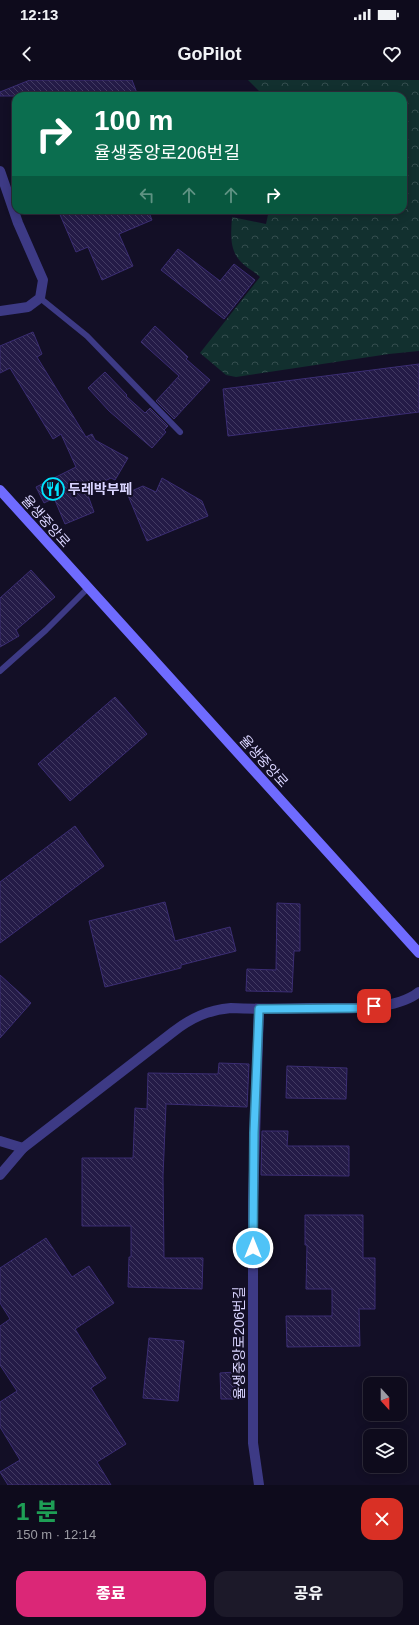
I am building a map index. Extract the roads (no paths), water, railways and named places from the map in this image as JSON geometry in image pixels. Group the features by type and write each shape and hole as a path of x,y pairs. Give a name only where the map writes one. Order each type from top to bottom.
{"street":[{"path":"0,171 12,206"},
{"path":"0,311 28,307 40,298 43,280 15,214"},
{"name":"율생중앙로","path":"0,490 419,953"},
{"path":"0,1175 23,1148 188,1021 202,1013 216,1009 359,1008 390,1004 414,996 419,992"},
{"name":"율생중앙로206번길","path":"259,1009 253,1194 253,1443 260,1485"},
{"path":"0,1141 23,1148"}],"lane":[{"path":"40,298 87,336 180,432"},
{"path":"0,671 46,630 88,588"}],"place":[{"name":"두레박부페","path":"53,489"}]}
